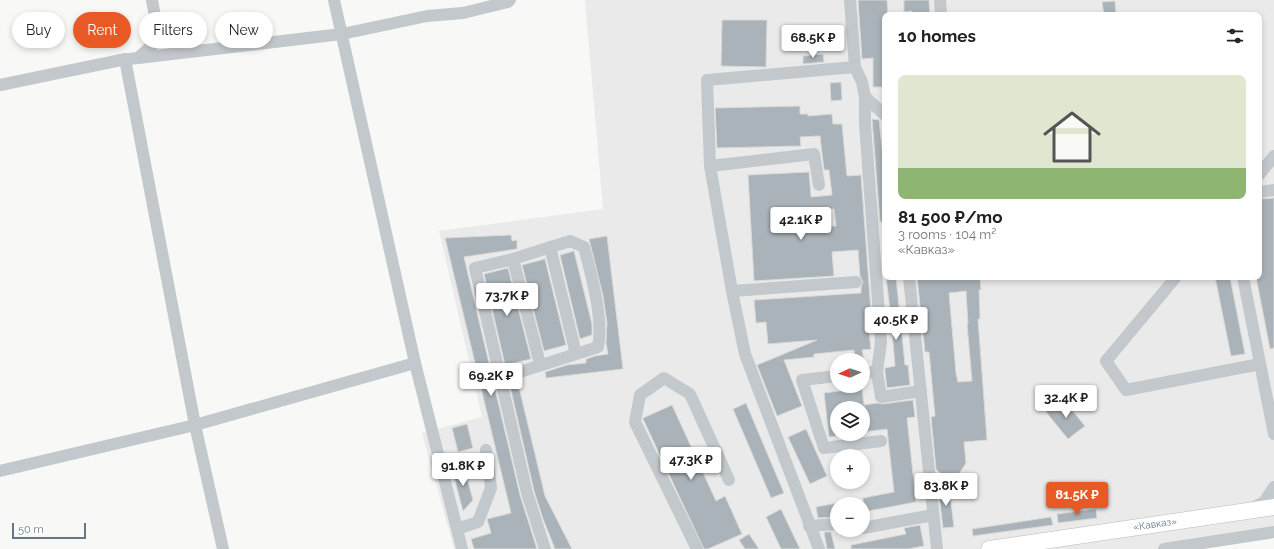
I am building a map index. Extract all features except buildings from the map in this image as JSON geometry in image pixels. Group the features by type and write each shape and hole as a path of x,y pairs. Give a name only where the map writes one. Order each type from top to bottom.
{"main road":[{"name":"«Кавказ»","path":"988,549 1274,507"},
{"name":"«Кавказ»","path":"1048,549 1274,516"}],"street":[{"path":"138,58 159,39 152,0"},
{"path":"334,0 415,363 462,549"},
{"path":"0,85 125,59 342,34 427,16 463,13 508,2 510,0"},
{"path":"850,0 855,67 862,82 865,97 866,132 881,342 877,372 881,397 921,391"},
{"path":"940,0 941,12"},
{"path":"125,59 195,425 223,549"},
{"path":"819,549 745,354 732,291 710,166 707,80 855,67"},
{"path":"865,97 882,112"},
{"path":"710,166 814,154 819,185"},
{"path":"1262,171 1274,156"},
{"path":"1262,192 1274,190"},
{"path":"500,378 540,364 598,347 600,337 592,278 584,247 570,241 513,259 475,268 500,378 527,493 545,549"},
{"path":"550,247 576,354"},
{"path":"513,259 540,364"},
{"path":"909,280 937,549"},
{"path":"1174,280 1106,361 1126,390 1260,364"},
{"path":"1244,280 1260,364 1269,383 1274,434"},
{"path":"732,291 856,282"},
{"path":"0,471 195,425 415,363"},
{"path":"870,373 877,372"},
{"path":"830,377 802,380 824,448 881,441"},
{"path":"697,549 635,422 640,394 664,378 690,394 728,480"},
{"path":"457,529 478,522 491,488 486,450"},
{"path":"1247,511 1264,502 1274,487"},
{"path":"870,527 934,515"},
{"path":"809,526 830,524"},
{"path":"1164,549 1274,532"}],"shaded area":[{"path":"585,0 1274,0 1274,538 1197,549 454,549 422,433 482,417 439,231 603,209"}]}
